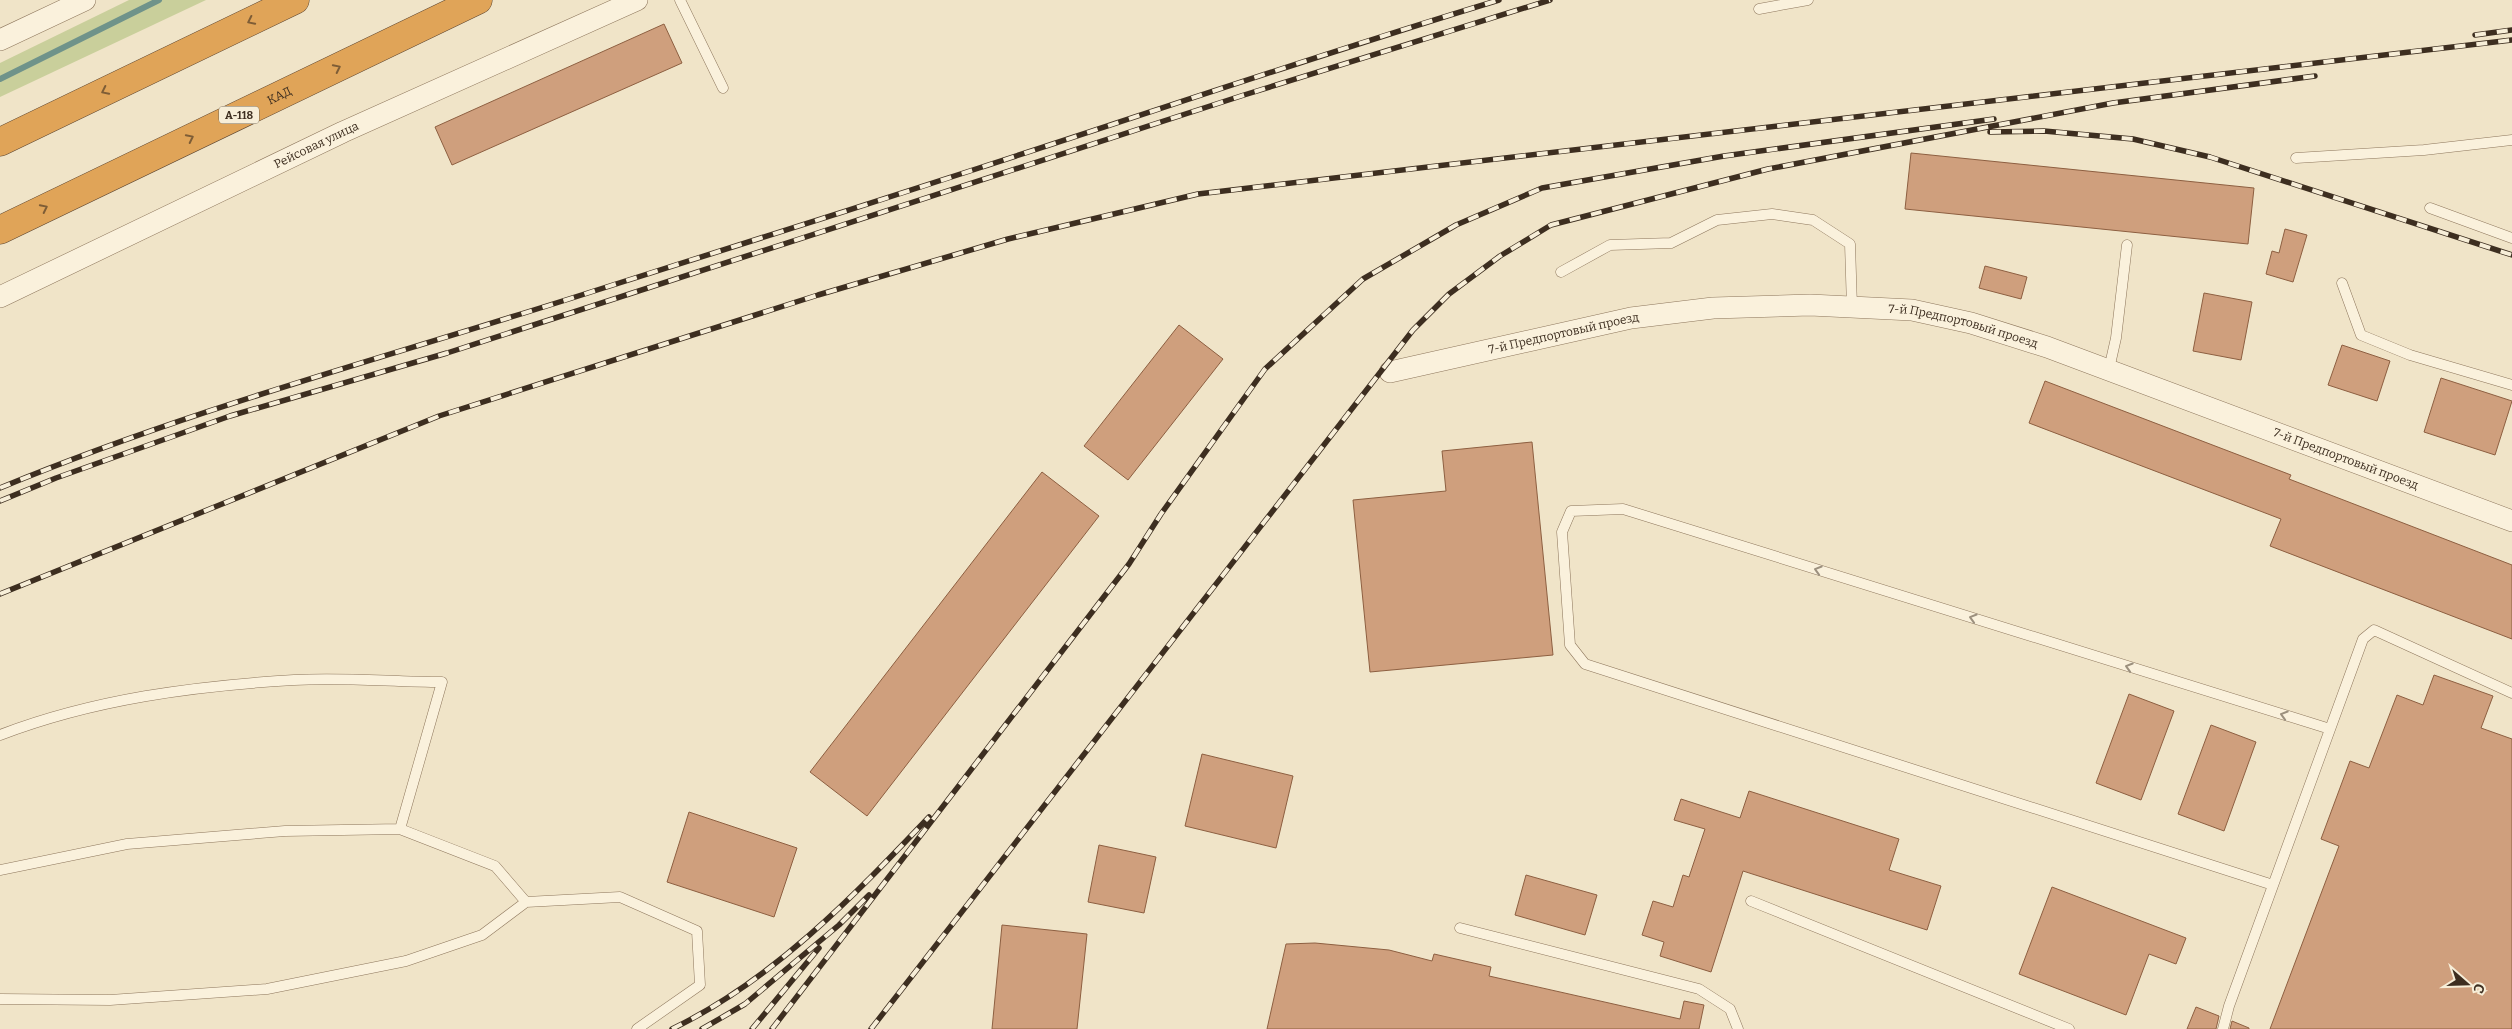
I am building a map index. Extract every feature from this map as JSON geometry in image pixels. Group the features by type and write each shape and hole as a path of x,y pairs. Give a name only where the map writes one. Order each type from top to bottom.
{"highway":[{"path":"0,142 296,0"},
{"name":"КАД","path":"0,230 478,0"}],"street":[{"path":"0,40 85,0"},
{"name":"Рейсовая улица","path":"0,297 344,132 636,0"},
{"name":"7-й Предпортовый проезд","path":"1390,372 1631,318 1713,308 1810,305 1912,310 1971,323 2109,369 2512,521"}],"lane":[{"path":"680,0 723,88"},
{"path":"1759,9 1808,0"},
{"path":"2296,158 2424,150 2512,140"},
{"path":"2430,208 2512,238"},
{"path":"1562,272 1610,245 1671,243 1717,220 1772,214 1813,220 1850,244 1852,307"},
{"path":"2109,369 2116,338 2127,245"},
{"path":"2342,284 2361,335 2410,355 2512,385"},
{"path":"2273,885 1585,664 1570,645 1562,532 1571,511 1623,509 2330,730"},
{"path":"2223,1029 2273,885 2363,639 2374,630 2512,693"},
{"path":"0,735 32,722 116,700 181,690 296,680 442,682 400,829"},
{"path":"0,870 127,844 285,831 400,829 495,866 526,902"},
{"path":"0,999 110,1000 267,989 406,961 482,935 526,902 620,897 697,931 700,985 637,1029"},
{"path":"1751,901 2069,1029"},
{"path":"1460,928 1699,989 1730,1009 1738,1029"}],"green space":[{"path":"129,0 206,0 0,97 0,63"}],"building":[{"path":"664,24 682,63 452,165 435,127"},
{"path":"1911,153 2254,188 2248,244 1905,209"},
{"path":"2285,229 2307,235 2293,282 2266,274 2272,251 2279,253"},
{"path":"1985,266 2027,277 2021,299 1979,288"},
{"path":"2204,293 2252,302 2241,360 2193,351"},
{"path":"1179,325 1223,359 1128,480 1084,446"},
{"path":"2342,345 2390,361 2377,401 2328,385"},
{"path":"2441,378 2512,401 2495,455 2424,432"},
{"path":"2045,381 2291,475 2289,479 2512,565 2512,639 2270,546 2281,519 2029,423"},
{"path":"1532,442 1553,655 1370,672 1353,500 1446,491 1442,451"},
{"path":"1042,472 1099,516 867,816 810,772"},
{"path":"2434,675 2493,696 2481,728 2512,739 2512,1029 2270,1029 2339,846 2321,839 2350,761 2369,768 2397,695 2423,705"},
{"path":"2129,694 2174,711 2141,800 2096,783"},
{"path":"2211,725 2256,742 2224,831 2178,814"},
{"path":"1202,754 1293,776 1276,848 1185,826"},
{"path":"1749,791 1899,839 1889,870 1941,886 1927,930 1743,871 1711,972 1660,956 1664,942 1642,935 1653,901 1673,907 1683,875 1689,877 1705,829 1674,820 1681,799 1740,818"},
{"path":"689,812 797,848 774,917 667,882"},
{"path":"1099,845 1156,857 1144,913 1088,902"},
{"path":"1526,875 1597,895 1585,935 1515,915"},
{"path":"2052,887 2186,938 2176,964 2149,954 2126,1015 2019,974"},
{"path":"1002,925 1087,934 1077,1029 992,1029"},
{"path":"1315,943 1389,950 1432,961 1434,954 1491,967 1489,976 1680,1019 1684,1001 1704,1005 1699,1029 1267,1029 1286,944"},
{"path":"2196,1007 2219,1016 2216,1029 2187,1029"},
{"path":"2232,1021 2249,1028 2249,1029 2230,1029"}],"waterway":[{"path":"0,79 159,0"}],"railway":[{"path":"0,488 146,432 220,407 835,215 1499,0"},
{"path":"0,501 56,478 230,416 447,353 1244,95 1550,0"},
{"path":"2475,35 2512,30"},
{"path":"0,594 439,416 818,295 1008,239 1198,194 2512,40"},
{"path":"871,1029 1413,330 1449,294 1500,256 1551,225 1768,169 2113,103 2315,76"},
{"path":"772,1029 1129,564 1161,514 1265,369 1363,279 1456,225 1542,188 1724,156 1994,119"},
{"path":"1990,132 2044,131 2133,139 2210,157 2512,255"},
{"path":"672,1029 709,1009 744,986 810,935 871,877 929,817"},
{"path":"702,1029 745,1004 839,925 869,895"},
{"path":"752,1029 819,948"}]}
